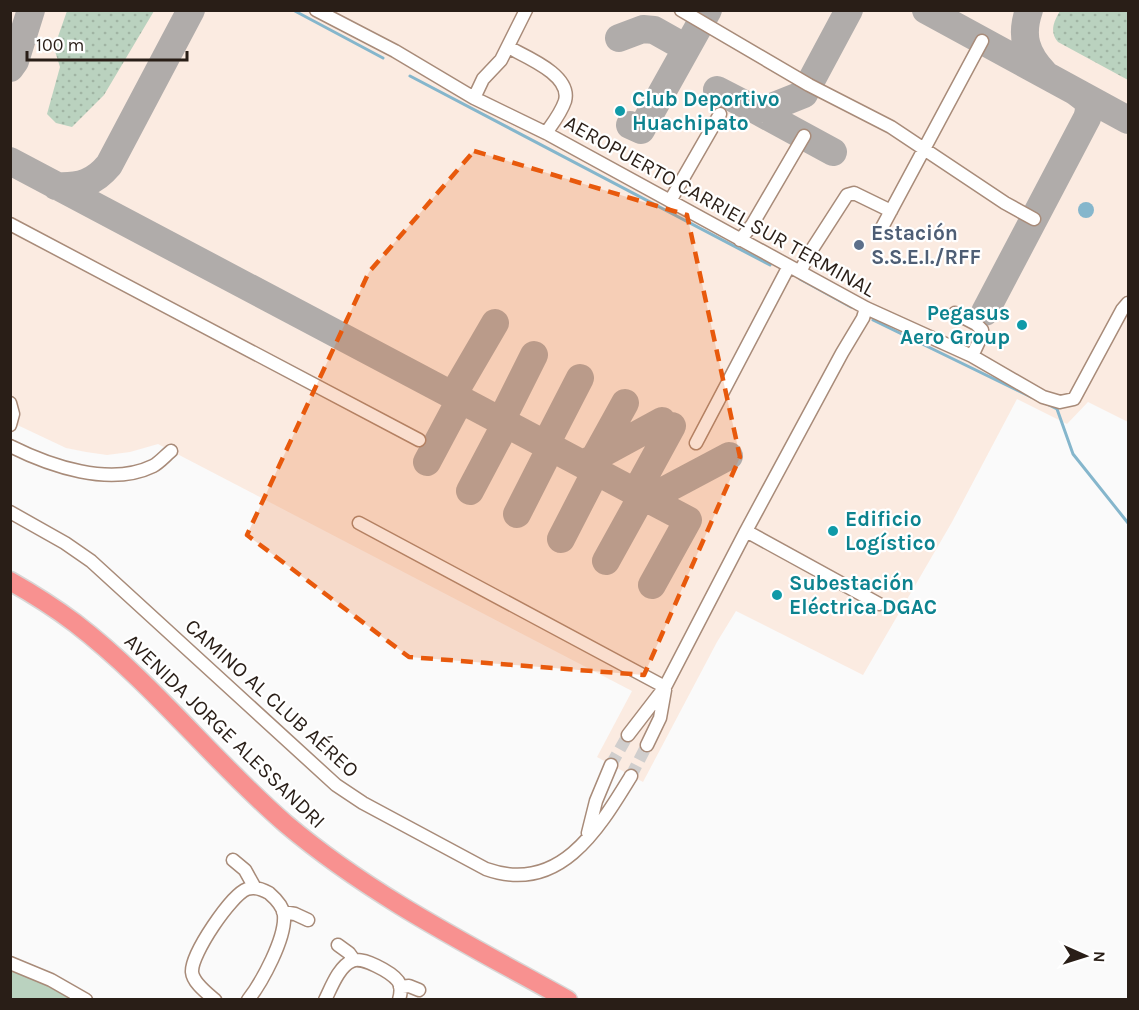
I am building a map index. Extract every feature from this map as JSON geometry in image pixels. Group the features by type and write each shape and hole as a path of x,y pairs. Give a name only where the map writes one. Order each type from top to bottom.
{"highway":[{"name":"AVENIDA JORGE ALESSANDRI","path":"10,581 56,610 100,644 257,798 323,855 371,888 568,999"}],"street":[{"name":"AEROPUERTO CARRIEL SUR TERMINAL","path":"316,10 404,56 474,98 546,133 866,308 972,356 1043,397 1060,402 1074,399 1128,303"},
{"path":"342,24 348,10"},
{"path":"474,98 483,79 501,60 526,10"},
{"path":"681,10 809,85 891,127 1034,219"},
{"path":"879,233 982,41"},
{"path":"508,46 554,74 564,85 565,99 558,116 546,133"},
{"path":"670,201 720,114"},
{"path":"740,240 752,225 804,136"},
{"path":"696,443 795,269 809,254 847,195 854,193 891,211"},
{"path":"10,224 419,440"},
{"path":"628,735 665,687 746,531 863,318 866,308"},
{"path":"955,313 976,324 981,330 981,339 972,356"},
{"path":"10,403 13,414 10,426"},
{"path":"10,446 42,460 74,470 99,474 131,473 154,465 171,451"},
{"name":"CAMINO AL CLUB AÉREO","path":"10,512 65,543 91,561 336,784 363,803 486,869 508,875 528,875 556,866 573,855 613,805 631,776"},
{"path":"359,523 665,687"},
{"path":"746,531 879,604"},
{"path":"647,745 660,718 665,687"},
{"path":"587,838 596,801 611,765"},
{"path":"233,860 245,870 255,888"},
{"path":"211,998 194,977 192,972 194,962 225,910 243,891 255,888 265,890 280,904 283,912 283,928 273,954 248,999"},
{"path":"283,912 295,914 308,921"},
{"path":"338,945 354,960"},
{"path":"325,999 343,968 354,960 367,962 390,975 400,993 409,986 420,990"},
{"path":"12,962 86,999"}],"highlighted area":[{"path":"474,151 687,215 740,457 644,675 409,657 247,535 369,272"}],"shaded area":[{"path":"10,11 1128,11 1128,422 1088,402 1067,424 1017,399 952,522 863,675 736,611 717,642 643,782 597,757 632,691 158,444 130,452 107,455 86,452 66,448 11,422"}],"green space":[{"path":"67,11 154,11 104,95 72,127 56,123 47,114 60,67 54,48"},
{"path":"1060,11 1128,11 1128,80 1058,42 1053,30"},
{"path":"10,969 76,999 11,999"}],"water":[{"path":"1086,202 1094,210 1086,218 1078,210"}],"waterway":[{"path":"293,10 383,58"},
{"path":"410,76 770,265"},
{"path":"800,279 851,307"},
{"path":"873,320 1031,397"},
{"path":"1045,403 1057,409 1073,454 1128,523"}],"taxiway":[{"path":"10,68 15,61 31,10"},
{"path":"56,186 86,183 98,176 109,165 191,10"},
{"path":"630,125 641,130 708,10"},
{"path":"717,90 754,109 769,108 804,94 849,10"},
{"path":"926,10 1128,120"},
{"path":"1029,10 1025,28 1026,44 1033,59 1044,73"},
{"path":"619,38 643,29 654,30 686,48"},
{"path":"985,312 1087,118 1089,109 1087,102 1076,92"},
{"path":"754,109 833,152"},
{"path":"10,161 688,520 652,585"},
{"path":"453,395 495,323"},
{"path":"501,421 534,355"},
{"path":"546,444 580,378"},
{"path":"427,462 460,400"},
{"path":"594,459 625,403"},
{"path":"583,464 662,421"},
{"path":"470,491 506,423"},
{"path":"636,492 672,426"},
{"path":"517,514 551,447"},
{"path":"648,499 729,456"},
{"path":"561,539 596,471"},
{"path":"606,561 642,496"}],"tunnel":[{"path":"611,765 628,735"},
{"path":"631,776 647,745"}],"place":[{"name":"Club Deportivo Huachipato","path":"620,111"},
{"name":"Estación S.S.E.I./RFF","path":"859,245"},
{"name":"Pegasus Aero Group","path":"1022,325"},
{"name":"Edificio Logístico","path":"833,531"},
{"name":"Subestación Eléctrica DGAC","path":"777,595"}]}
